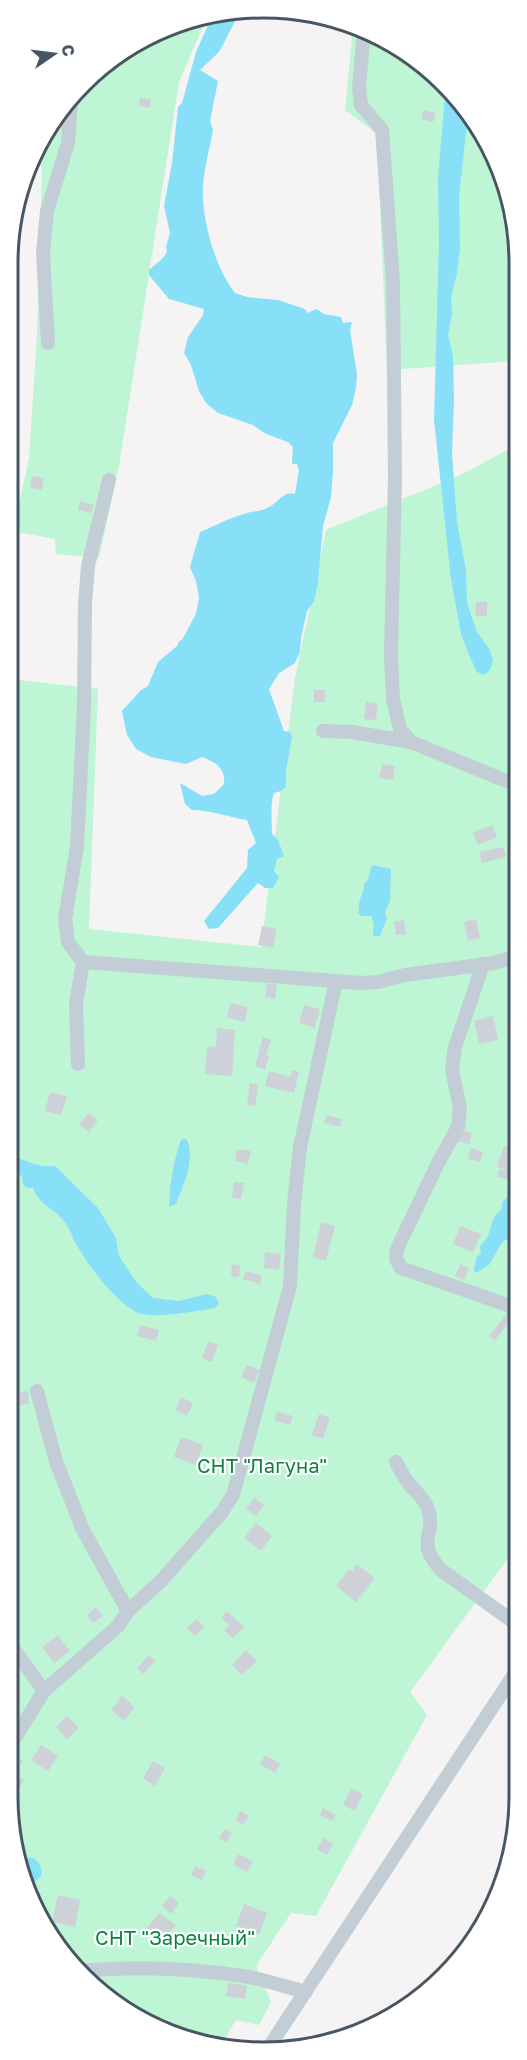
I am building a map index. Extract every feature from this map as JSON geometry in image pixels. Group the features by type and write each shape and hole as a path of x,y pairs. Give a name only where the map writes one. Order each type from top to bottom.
{"street":[{"path":"363,39 359,87 361,105 382,130 393,282 395,477 391,655 393,699 400,729 411,742"},
{"path":"48,343 44,242 47,211 68,143 70,113"},
{"path":"78,1064 76,1004 83,962 68,942 65,919 77,847 88,566 109,480"},
{"path":"323,731 352,732 411,742 509,782"},
{"path":"83,962 360,983 378,982 405,975 483,964 509,958"},
{"path":"483,964 455,1047 452,1070 460,1108 458,1127 397,1249 396,1259 401,1268 509,1306"},
{"path":"18,1733 44,1691 118,1626 128,1611 162,1580 222,1512 233,1495 290,1286 294,1204 300,1147 336,981"},
{"path":"37,1391 56,1461 82,1528 128,1611"},
{"path":"396,1462 428,1508 430,1517 426,1544 431,1560 441,1570 509,1619"},
{"path":"18,1655 44,1691"},
{"path":"273,2041 509,1682"},
{"path":"90,1970 124,1967 176,1968 245,1976 306,1992"}],"green space":[{"path":"204,25 179,82 119,466 99,558 56,554 55,539 18,532 18,508 29,459 37,335 42,167 39,164 43,155 59,127 102,79 127,59 155,43"},
{"name":"СНТ \"Лагуна\"","path":"352,35 372,43 413,69 437,90 468,127 484,155 496,185 507,231 509,361 387,370 377,134 345,110"},
{"name":"СНТ \"Лагуна\"","path":"509,449 509,1557 410,1692 427,1715 316,1916 291,1913 256,1966 271,2002 259,2025 236,2020 225,2039 200,2034 155,2017 127,2001 90,1970 59,1933 43,1905 26,1860 20,1829 18,1796 18,680 98,689 89,929 261,947 295,678 326,530 461,475"}],"water":[{"path":"236,20 219,52 200,70 218,81 210,121 213,130 206,165 203,199 207,227 221,270 235,293 247,297 278,300 302,308 307,313 317,309 324,314 341,317 343,323 352,322 350,330 357,375 352,405 333,443 331,497 323,526 318,583 314,601 307,611 300,652 295,663 279,673 269,689 284,731 290,732 292,737 286,771 286,786 274,793 272,801 272,834 278,840 284,856 277,859 274,871 279,877 273,888 265,888 258,883 218,928 209,929 204,921 247,868 248,850 256,843 247,820 192,810 185,804 180,783 202,796 214,794 224,784 221,770 202,757 186,764 151,757 136,749 127,735 122,711 141,690 148,686 158,662 182,640 196,614 199,598 196,581 190,567 200,532 238,516 271,506 287,494 295,494 299,470 297,464 292,464 293,447 288,442 266,434 253,425 218,413 206,403 184,353 188,337 203,315 204,309 169,299 149,275 149,270 167,252 170,233 164,206 172,163 178,107 182,103 196,52 208,24"},
{"path":"445,98 468,127 459,196 460,248 451,297 452,313 448,335 453,356 452,453 457,522 466,570 467,603 477,632 490,650 493,660 490,670 484,675 477,672 461,634 451,579 434,420 439,243 438,177"},
{"path":"372,865 391,869 390,901 380,936 373,936 374,924 371,916 362,916 358,913 364,884"},
{"path":"185,1139 190,1156 188,1172 176,1204 169,1207 176,1157 181,1140"},
{"path":"18,1158 36,1165 55,1166 98,1208 116,1238 119,1256 137,1283 153,1298 179,1301 207,1294 216,1297 219,1303 215,1308 178,1314 150,1315 133,1310 107,1287 77,1246 64,1221 39,1199 33,1188 27,1188 23,1184 22,1175 18,1176"},
{"path":"509,1196 509,1238 502,1242 489,1265 476,1273 474,1271 476,1258 481,1253 480,1246 502,1209 502,1202"},
{"path":"26,1857 34,1858 41,1867 41,1875 33,1881"}],"building":[{"path":"140,98 151,99 150,108 139,106"},
{"path":"424,110 436,113 433,122 421,119"},
{"path":"32,476 44,478 42,490 30,488"},
{"path":"80,501 94,505 91,513 78,510"},
{"path":"476,602 487,602 487,616 475,616"},
{"path":"314,690 325,690 325,702 314,702"},
{"path":"366,702 378,703 376,720 364,719"},
{"path":"382,764 395,766 393,780 379,778"},
{"path":"492,825 497,837 478,845 473,833"},
{"path":"503,847 506,857 482,863 479,852"},
{"path":"476,919 480,938 468,941 464,922"},
{"path":"404,920 406,934 396,935 394,922"},
{"path":"262,926 277,929 273,948 258,945"},
{"path":"267,983 277,985 275,999 265,997"},
{"path":"230,1003 248,1007 245,1022 227,1018"},
{"path":"304,1005 320,1009 315,1028 299,1023"},
{"path":"493,1016 498,1040 479,1044 474,1021"},
{"path":"217,1028 235,1030 232,1076 205,1074 207,1046 216,1047"},
{"path":"263,1037 271,1040 266,1055 269,1056 265,1070 255,1066"},
{"path":"292,1070 299,1072 294,1093 265,1086 269,1071 291,1077"},
{"path":"250,1083 258,1084 255,1106 247,1105"},
{"path":"50,1092 67,1096 61,1115 45,1111"},
{"path":"89,1113 98,1120 89,1132 79,1124"},
{"path":"326,1115 342,1119 340,1127 324,1123"},
{"path":"461,1129 472,1133 469,1144 457,1141"},
{"path":"504,1146 509,1148 509,1171 497,1167"},
{"path":"471,1148 483,1152 480,1162 468,1159"},
{"path":"237,1149 251,1151 248,1164 235,1161"},
{"path":"499,1169 509,1171 509,1180 497,1177"},
{"path":"234,1182 244,1183 241,1199 232,1198"},
{"path":"321,1222 335,1226 326,1261 313,1257"},
{"path":"460,1226 481,1234 473,1252 453,1244"},
{"path":"265,1252 281,1254 279,1270 264,1268"},
{"path":"232,1264 240,1265 239,1277 231,1276"},
{"path":"460,1264 469,1268 464,1280 455,1276"},
{"path":"246,1271 262,1275 260,1284 243,1279"},
{"path":"509,1313 509,1322 495,1340 489,1336"},
{"path":"140,1325 159,1330 156,1341 137,1336"},
{"path":"208,1341 218,1345 212,1362 202,1358"},
{"path":"247,1365 260,1370 254,1383 241,1377"},
{"path":"28,1391 29,1404 18,1405 18,1393"},
{"path":"181,1397 193,1403 187,1416 175,1410"},
{"path":"277,1412 293,1416 290,1425 274,1421"},
{"path":"319,1414 330,1418 323,1439 312,1435"},
{"path":"181,1437 203,1445 196,1465 174,1457"},
{"path":"254,1498 264,1505 256,1516 246,1509"},
{"path":"256,1523 272,1536 261,1551 244,1538"},
{"path":"357,1564 375,1578 356,1602 336,1586 349,1569 352,1571"},
{"path":"96,1607 103,1616 93,1623 87,1615"},
{"path":"227,1611 244,1627 233,1638 224,1630 229,1625 221,1617"},
{"path":"197,1619 204,1627 195,1636 187,1628"},
{"path":"58,1635 70,1651 54,1663 42,1647"},
{"path":"246,1650 257,1661 242,1675 232,1665"},
{"path":"149,1655 155,1661 143,1674 137,1668"},
{"path":"122,1696 135,1707 124,1721 111,1710"},
{"path":"67,1716 79,1728 67,1739 56,1727"},
{"path":"41,1745 58,1756 48,1771 31,1760"},
{"path":"265,1755 280,1764 275,1773 260,1764"},
{"path":"18,1757 23,1761 18,1768"},
{"path":"153,1761 165,1768 155,1786 143,1778"},
{"path":"18,1776 24,1780 18,1790"},
{"path":"351,1788 363,1794 355,1811 343,1805"},
{"path":"323,1808 336,1815 332,1821 320,1815"},
{"path":"241,1811 249,1816 243,1825 235,1820"},
{"path":"225,1829 232,1833 226,1843 219,1838"},
{"path":"324,1838 333,1844 327,1855 317,1849"},
{"path":"239,1854 253,1862 247,1872 233,1864"},
{"path":"195,1866 206,1871 202,1880 191,1875"},
{"path":"58,1895 80,1900 75,1927 52,1921"},
{"path":"170,1896 179,1903 171,1914 162,1906"},
{"path":"244,1904 267,1913 259,1935 236,1926"},
{"path":"159,1913 176,1925 162,1942 146,1929"},
{"path":"228,1983 247,1986 245,1999 226,1996"}],"park label":[{"name":"СНТ \"Заречный\"","path":"175,1937"}]}
